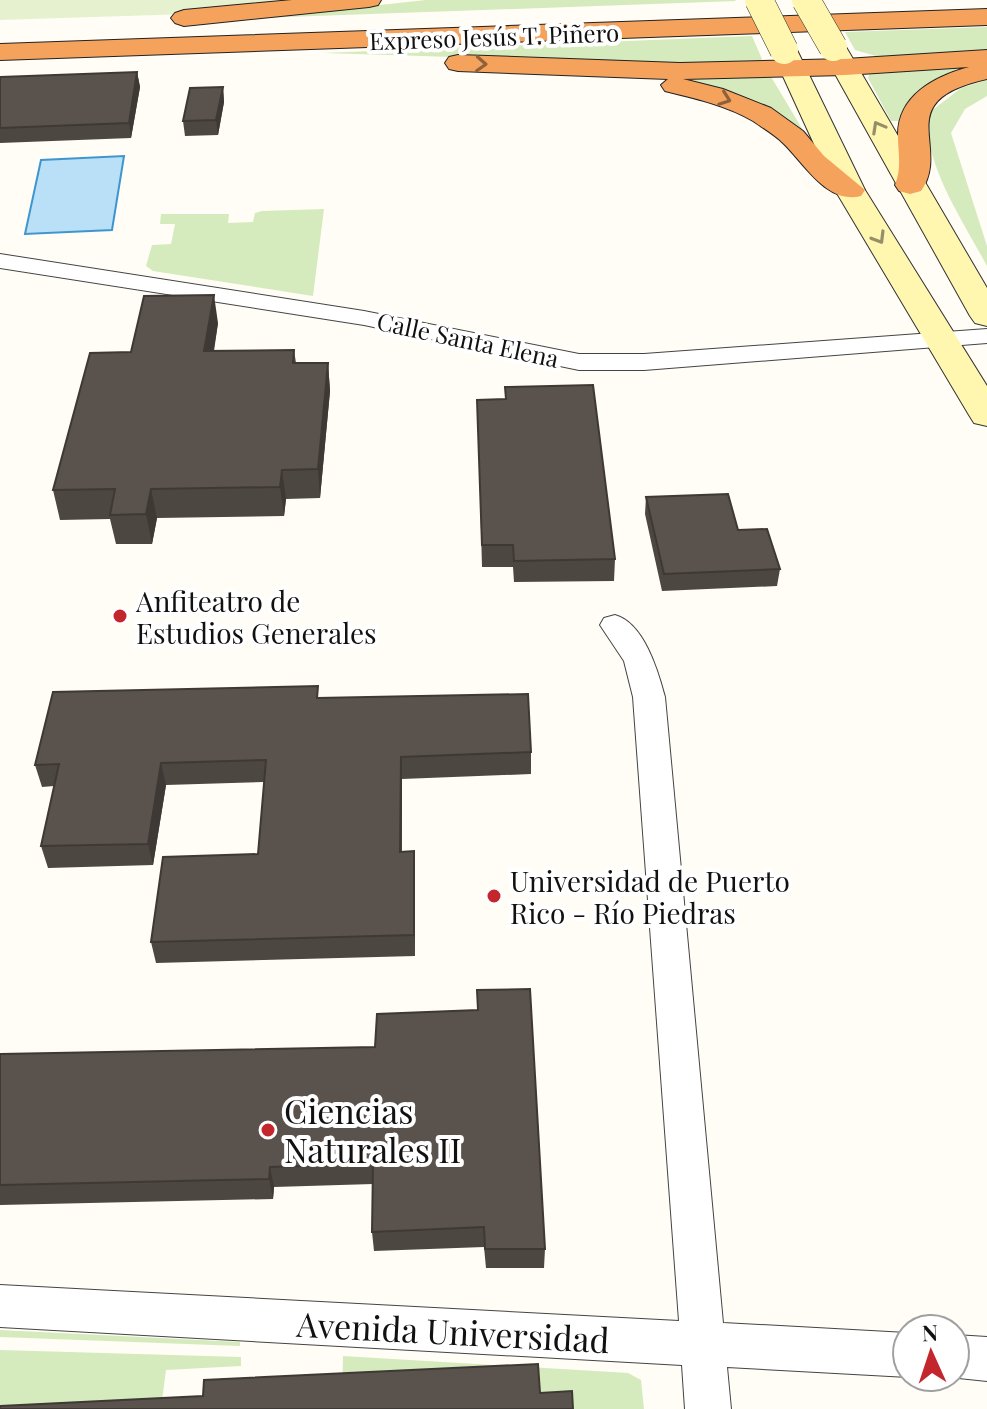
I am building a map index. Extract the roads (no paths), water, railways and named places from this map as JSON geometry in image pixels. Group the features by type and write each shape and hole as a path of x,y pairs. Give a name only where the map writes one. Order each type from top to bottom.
{"highway":[{"path":"159,19 369,0"},
{"name":"Expreso Jesús T. Piñero","path":"3,42 987,1"},
{"name":"Expreso Jesús T. Piñero","path":"3,42 987,17"},
{"path":"3,42 41,26"},
{"path":"3,42 135,56 314,56 680,71 788,59 987,58"},
{"path":"538,67 679,85 740,105 761,114 793,137 814,162 850,190"},
{"path":"910,185 918,166 912,124 920,103 940,88 968,74 987,71"}],"main road":[{"path":"759,0 850,190 987,415"},
{"path":"806,0 987,316"}],"street":[{"name":"Calle Santa Elena","path":"0,261 364,318 579,362 644,362 987,336"},
{"path":"615,625 639,660 649,697 708,1409"},
{"name":"Avenida Universidad","path":"0,1306 891,1354"}],"water":[{"path":"124,156 112,230 25,234 41,160"}],"place":[{"name":"Anfiteatro de Estudios Generales","path":"120,616"},
{"name":"Universidad de Puerto Rico - Río Piedras","path":"494,896"},
{"name":"Ciencias Naturales II","path":"268,1130"}]}
